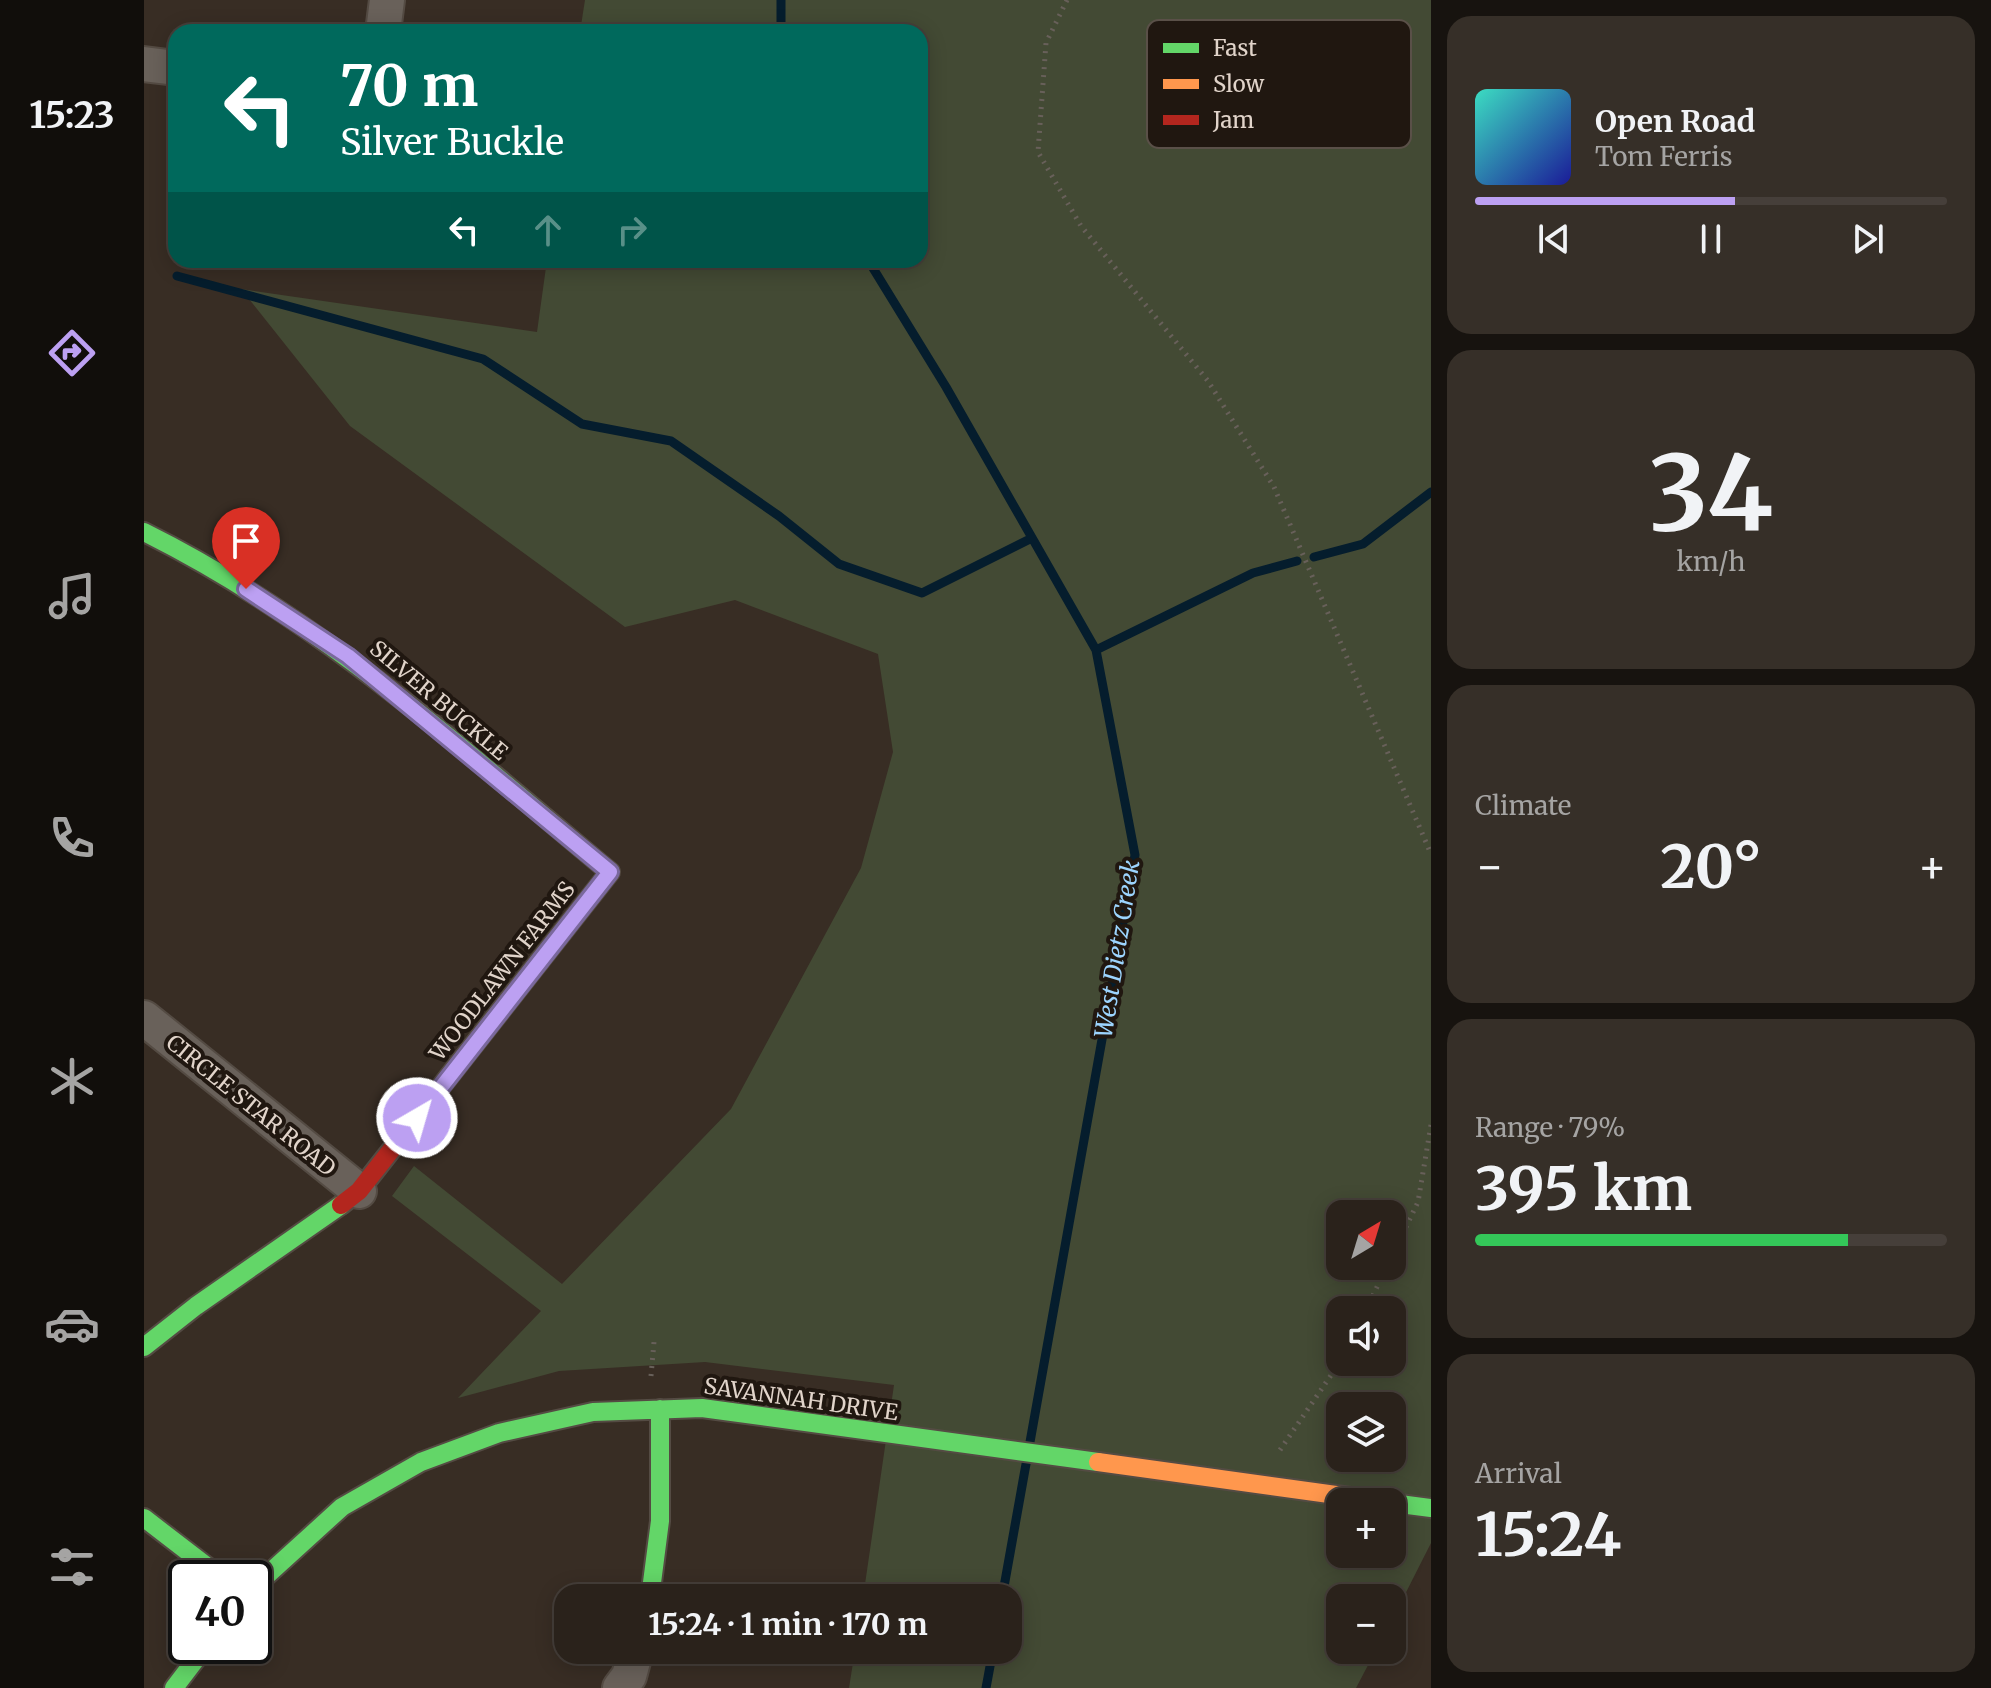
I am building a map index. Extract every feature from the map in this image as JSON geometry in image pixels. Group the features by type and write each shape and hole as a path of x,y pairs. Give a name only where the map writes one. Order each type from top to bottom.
{"street":[{"path":"384,24 387,0"},
{"path":"144,64 168,67"},
{"name":"SILVER BUCKLE","path":"144,532 195,555 348,656 610,872"},
{"name":"WOODLAWN FARMS","path":"144,1347 175,1319 322,1223 359,1191 610,872"},
{"name":"CIRCLE STAR ROAD","path":"144,1018 359,1191"},
{"name":"SAVANNAH DRIVE","path":"272,1571 342,1507 421,1462 499,1433 593,1412 702,1408 1326,1493"},
{"path":"652,1584 660,1521 660,1409"},
{"name":"SAVANNAH DRIVE","path":"1406,1504 1431,1508"},
{"path":"144,1518 199,1560"},
{"path":"174,1688 192,1664"},
{"path":"620,1688 629,1676 632,1664"}],"path":[{"path":"1067,0 1046,43 1038,152 1081,226 1208,381 1274,487 1431,854"},
{"path":"1406,1227 1418,1202 1431,1125"},
{"path":"1268,1485 1278,1454 1331,1376"}],"green space":[{"path":"585,0 1431,0 1431,1543 1406,1592 1406,1584 1326,1584 1326,1664 1369,1664 1356,1688 849,1688 853,1664 1022,1664 1022,1584 865,1584 894,1385 705,1362 559,1371 458,1398 541,1311 392,1196 414,1166 562,1284 731,1109 861,868 893,752 878,654 735,600 625,627 350,426 241,289 537,332 546,268 928,268 928,24 581,24"}],"waterway":[{"name":"West Dietz Creek","path":"781,0 781,24"},
{"name":"West Dietz Creek","path":"873,268 946,387 1096,650 1135,855 1030,1442"},
{"path":"177,276 483,359 582,424 671,441 779,516 839,564 922,593 1032,538"},
{"path":"1314,557 1363,544 1431,492"},
{"path":"1096,650 1253,573 1297,561"},
{"name":"West Dietz Creek","path":"1005,1584 1026,1464"},
{"name":"West Dietz Creek","path":"986,1688 990,1664"}],"traffic: fast":[{"path":"144,532 209,567 330,645 443,733 610,872 539,962"},
{"path":"144,1347 196,1306 341,1205"},
{"path":"272,1571 342,1507 421,1462 499,1433 593,1412 702,1408 1098,1462"},
{"path":"652,1584 660,1521 660,1409"},
{"path":"1406,1505 1431,1508"},
{"path":"144,1518 199,1560"},
{"path":"174,1688 192,1664"}],"traffic: slow":[{"path":"1098,1462 1326,1494"}],"traffic: jam":[{"path":"341,1205 359,1191 539,962"}],"route":[{"path":"246,589 348,656 610,872 417,1118"}]}
